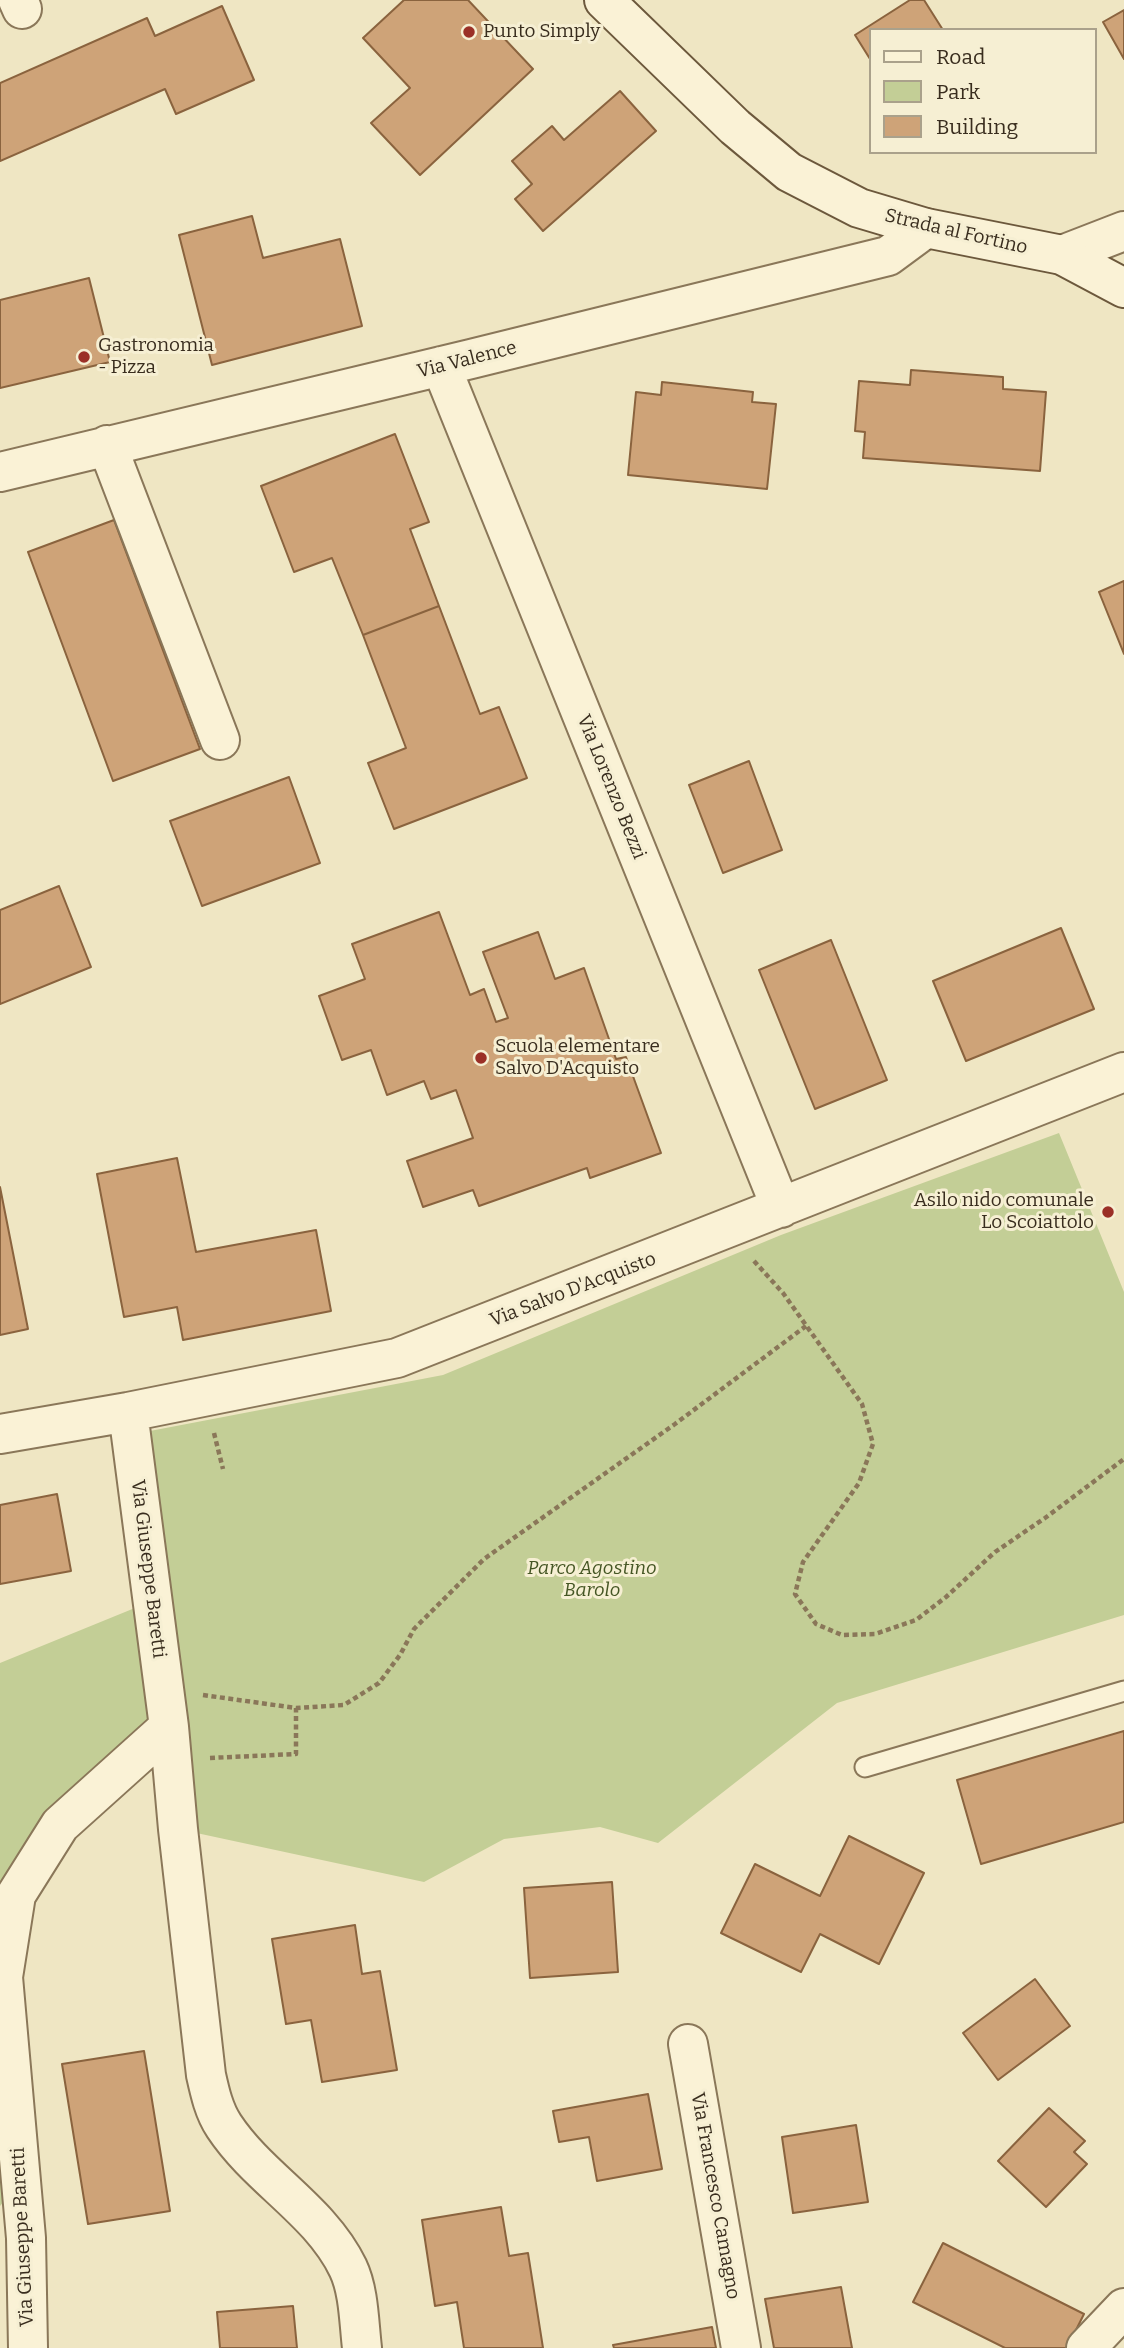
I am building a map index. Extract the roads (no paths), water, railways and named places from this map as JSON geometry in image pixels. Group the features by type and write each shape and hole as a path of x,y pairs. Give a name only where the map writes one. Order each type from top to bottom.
{"street":[{"name":"Strada al Fortino","path":"604,0 735,127 789,172 859,208 926,228 1062,255 1124,288"},
{"name":"Via Valence","path":"0,472 888,256 926,228"},
{"path":"1062,255 1124,231"},
{"name":"Via Lorenzo Bezzi","path":"441,366 781,1208"},
{"path":"107,445 220,740"},
{"name":"Via Salvo D'Acquisto","path":"0,1434 128,1412 397,1358 1124,1072"},
{"name":"Via Giuseppe Baretti","path":"128,1412 168,1725 206,2076 213,2103 223,2124 238,2144 314,2219 337,2248 350,2271 362,2348"},
{"name":"Via Giuseppe Baretti","path":"28,2348 26,2238 3,1977 16,1895 60,1825 168,1725"},
{"name":"Via Francesco Camagno","path":"688,2045 741,2348"},
{"path":"1086,2348 1124,2308"}],"lane":[{"path":"866,1767 1124,1691"}],"place":[{"name":"Punto Simply","path":"469,32"},
{"name":"Gastronomia - Pizza","path":"84,357"},
{"name":"Scuola elementare Salvo D'Acquisto","path":"481,1058"},
{"name":"Asilo nido comunale Lo Scoiattolo","path":"1108,1212"}],"park label":[{"name":"Parco Agostino Barolo","path":"592,1580"}]}
